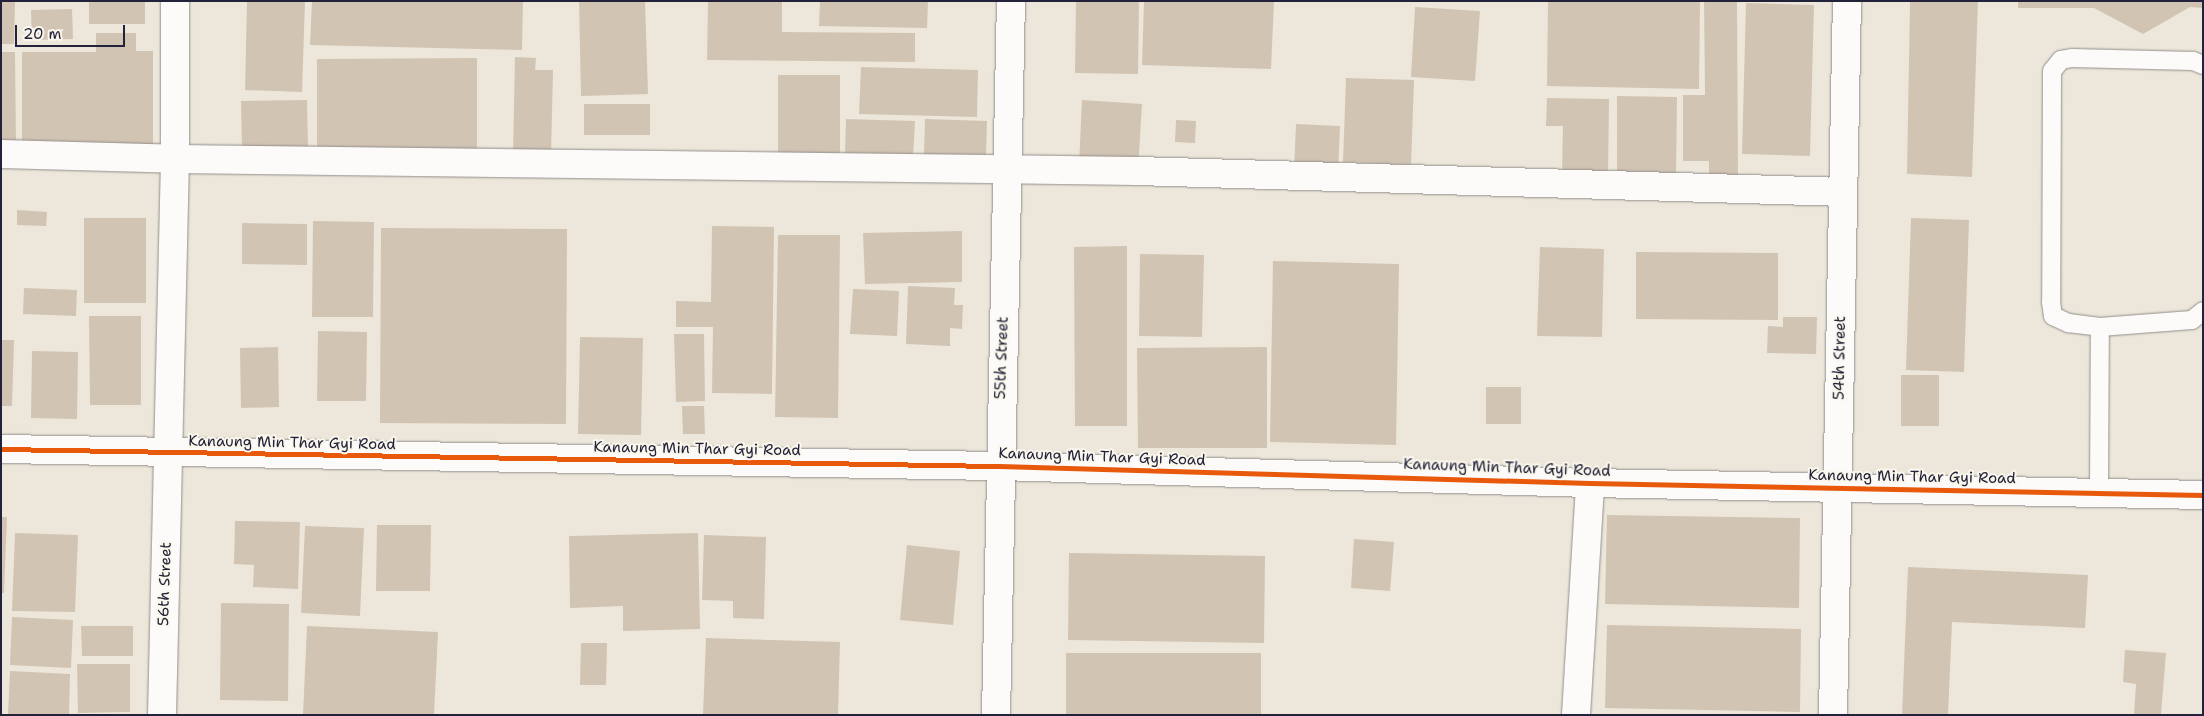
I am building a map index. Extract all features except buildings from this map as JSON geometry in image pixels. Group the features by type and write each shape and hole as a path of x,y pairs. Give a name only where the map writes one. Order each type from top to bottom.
{"street":[{"name":"56th Street","path":"162,715 175,159 175,1"},
{"name":"55th Street","path":"996,715 999,466 1010,1"},
{"name":"54th Street","path":"1833,715 1847,1"},
{"path":"1,154 175,159 1007,169 1843,192"},
{"name":"Kanaung Min Thar Gyi Road","path":"1,449 999,466 1590,483 2203,495"},
{"path":"1576,715 1590,483"}],"lane":[{"path":"2203,65 2193,61 2072,58 2061,60 2052,71 2051,302 2054,316 2068,323 2100,326 2192,320 2203,311"},
{"path":"2099,493 2100,326"}],"cycle path":[{"path":"1,449 999,466 1590,483 2203,495"}]}
